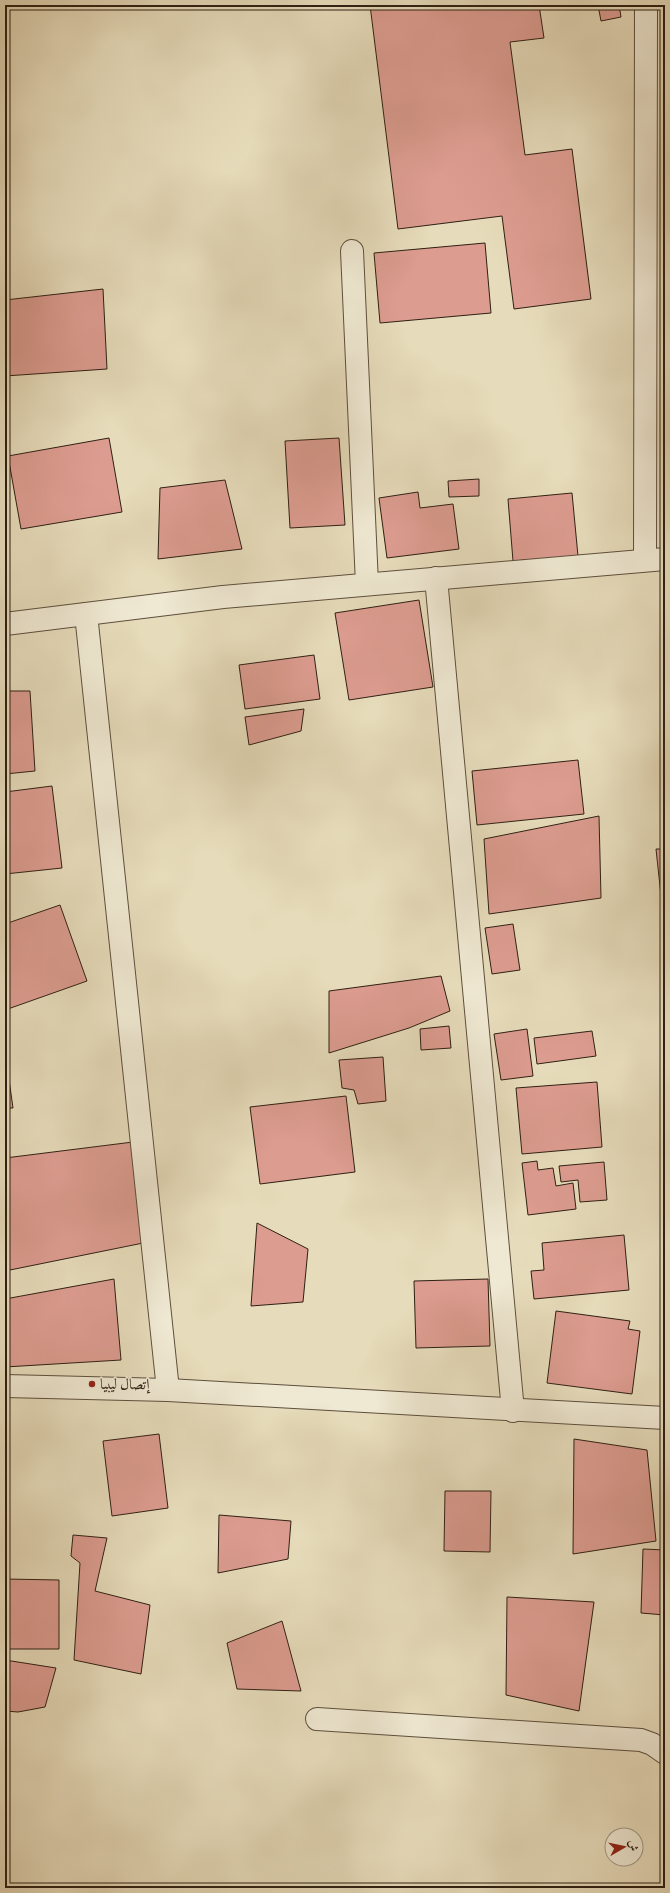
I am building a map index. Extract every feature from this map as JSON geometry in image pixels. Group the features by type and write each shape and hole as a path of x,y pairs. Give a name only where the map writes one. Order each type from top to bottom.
{"street":[{"path":"5,624 223,597 655,560 646,5"},
{"path":"352,251 367,584"},
{"path":"436,578 512,1411"},
{"path":"86,614 168,1390"},
{"path":"5,1386 168,1390 512,1411 665,1418"},
{"path":"317,1719 641,1740 652,1744 665,1753"}],"building":[{"path":"370,5 539,5 544,38 510,42 525,155 572,149 591,299 514,309 502,216 398,229"},
{"path":"598,5 619,5 621,17 601,21"},
{"path":"485,243 491,313 380,323 374,253"},
{"path":"103,289 107,369 5,376 5,300"},
{"path":"109,438 122,512 21,529 8,456"},
{"path":"339,438 345,525 290,528 285,441"},
{"path":"479,479 479,496 449,497 448,481"},
{"path":"225,480 242,549 158,559 160,488"},
{"path":"418,492 420,508 453,504 459,549 387,558 379,498"},
{"path":"572,493 578,556 513,561 508,499"},
{"path":"419,600 433,687 349,700 335,613"},
{"path":"314,655 320,699 245,709 239,665"},
{"path":"5,691 30,691 35,771 5,774"},
{"path":"304,709 301,731 249,745 245,717"},
{"path":"578,760 584,814 477,825 472,771"},
{"path":"52,786 62,868 5,874 5,792"},
{"path":"599,816 601,898 489,914 484,839"},
{"path":"656,849 665,849 665,905 662,905"},
{"path":"60,905 87,981 5,1010 5,924"},
{"path":"513,924 520,970 492,974 485,928"},
{"path":"441,976 450,1011 409,1028 329,1053 329,991"},
{"path":"449,1026 451,1048 421,1050 420,1029"},
{"path":"527,1029 533,1076 501,1080 494,1034"},
{"path":"592,1031 596,1056 537,1064 534,1038"},
{"path":"5,1051 13,1108 5,1108"},
{"path":"383,1057 386,1101 358,1104 354,1090 342,1088 339,1060"},
{"path":"597,1082 602,1147 522,1154 516,1088"},
{"path":"346,1096 355,1172 260,1184 250,1107"},
{"path":"133,1142 153,1241 5,1271 5,1158"},
{"path":"537,1161 538,1170 553,1168 556,1186 573,1183 576,1209 528,1215 522,1163"},
{"path":"604,1162 607,1200 580,1202 578,1180 561,1182 559,1166"},
{"path":"257,1223 308,1249 303,1302 251,1306"},
{"path":"624,1235 629,1290 534,1299 531,1271 544,1270 542,1243"},
{"path":"114,1279 121,1360 5,1367 5,1299"},
{"path":"488,1279 490,1346 416,1348 414,1281"},
{"path":"556,1311 630,1321 628,1329 640,1331 632,1394 547,1383"},
{"path":"159,1434 168,1508 112,1516 103,1441"},
{"path":"574,1439 647,1450 656,1541 573,1554"},
{"path":"445,1491 491,1491 490,1552 444,1551"},
{"path":"219,1515 291,1521 288,1559 218,1573"},
{"path":"73,1535 107,1538 95,1591 150,1605 141,1674 74,1660 80,1563 71,1556"},
{"path":"643,1549 665,1550 665,1615 641,1613"},
{"path":"5,1579 59,1580 59,1649 5,1649"},
{"path":"507,1597 594,1602 579,1711 506,1695"},
{"path":"282,1621 301,1691 237,1689 227,1643"},
{"path":"5,1660 56,1668 45,1707 18,1712 5,1711"}],"place":[{"name":"إتصال ليبيا","path":"92,1384"}]}
